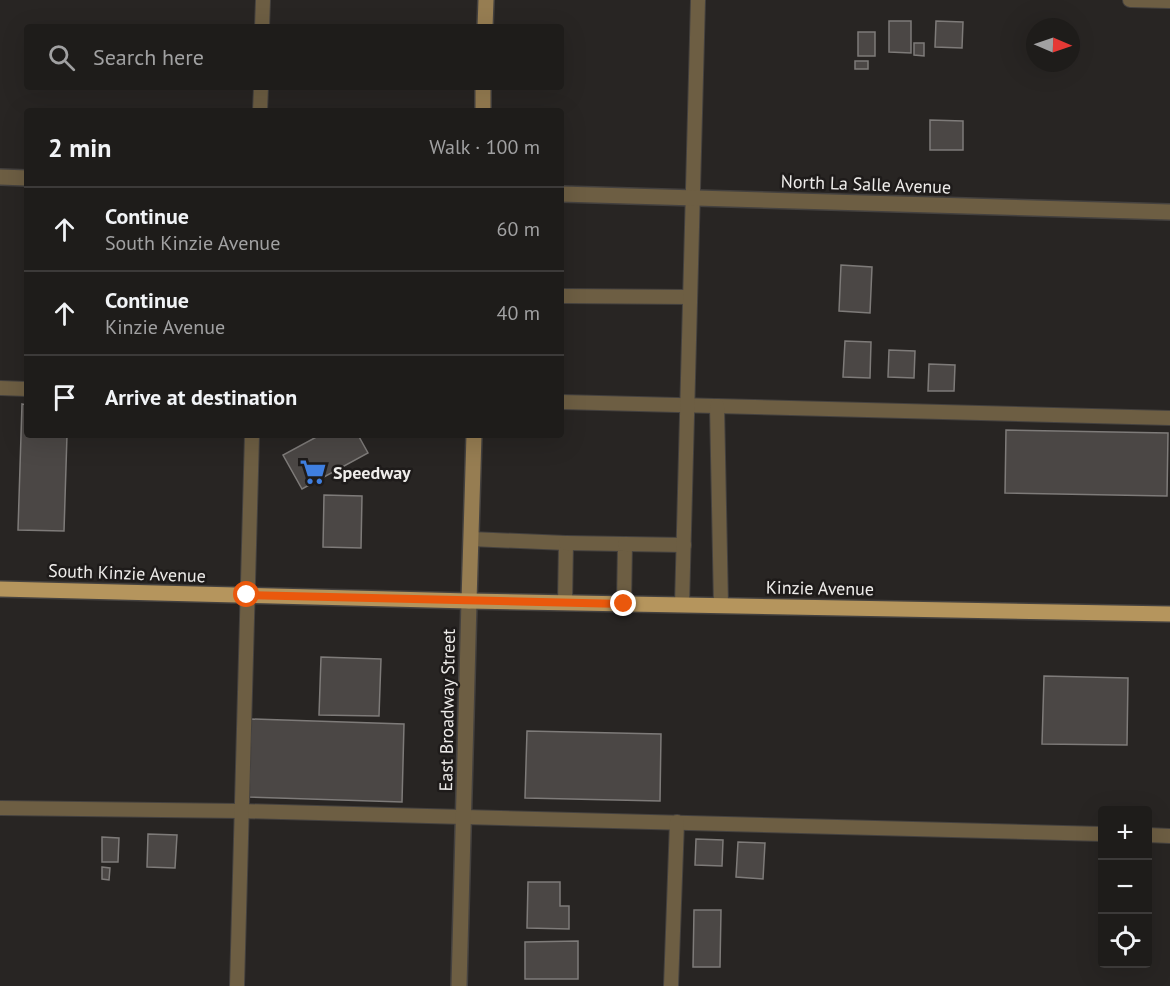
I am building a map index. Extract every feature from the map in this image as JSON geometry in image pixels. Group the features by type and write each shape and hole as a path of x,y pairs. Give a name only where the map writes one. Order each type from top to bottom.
{"main road":[{"path":"485,24 486,0"},
{"path":"483,90 483,108"},
{"name":"East Broadway Street","path":"469,601 474,438"},
{"name":"South Kinzie Avenue","path":"0,589 469,601"},
{"name":"Kinzie Avenue","path":"469,601 1170,614"}],"street":[{"path":"0,177 24,178"},
{"name":"North La Salle Avenue","path":"564,194 1170,212"},
{"name":"East Broadway Street","path":"459,986 469,601"}],"lane":[{"path":"262,24 263,0"},
{"path":"682,605 698,0"},
{"path":"1130,0 1170,1"},
{"path":"260,108 261,90"},
{"path":"564,296 690,297"},
{"path":"0,388 24,389"},
{"path":"564,402 1170,418"},
{"path":"717,406 721,606"},
{"path":"237,986 252,438"},
{"path":"471,539 684,545"},
{"path":"565,603 566,543"},
{"path":"624,604 625,544"},
{"path":"0,808 242,810 1098,834"},
{"path":"671,986 677,822"},
{"path":"1152,835 1170,836"}],"building":[{"path":"889,21 911,21 911,53 889,52"},
{"path":"936,21 963,22 962,48 935,47"},
{"path":"858,32 875,32 875,56 858,56"},
{"path":"914,43 924,43 924,56 914,55"},
{"path":"855,61 868,61 868,69 855,69"},
{"path":"930,120 963,121 963,150 930,150"},
{"path":"841,265 872,267 870,313 839,311"},
{"path":"845,341 871,342 870,378 843,377"},
{"path":"889,350 915,351 914,378 888,377"},
{"path":"929,364 955,365 954,391 928,391"},
{"path":"22,404 24,404 24,438 67,438 64,531 18,530"},
{"path":"1006,430 1168,433 1167,496 1005,493"},
{"name":"Speedway","path":"314,438 360,438 368,453 302,489 283,455"},
{"name":"Speedway","path":"324,495 362,496 361,548 323,547"},
{"path":"321,657 381,659 379,716 319,715"},
{"path":"1044,676 1128,678 1127,745 1042,744"},
{"path":"251,719 404,724 402,802 249,797"},
{"path":"527,731 661,734 660,801 525,798"},
{"path":"148,834 177,835 175,868 147,867"},
{"path":"102,837 119,838 118,862 102,862"},
{"path":"696,839 723,840 722,866 695,865"},
{"path":"738,842 765,843 763,879 736,877"},
{"path":"102,867 110,868 109,880 102,879"},
{"path":"528,882 560,882 560,906 569,906 569,929 527,928"},
{"path":"694,910 721,910 720,967 693,967"},
{"path":"578,941 578,979 525,979 525,942"}],"place":[{"name":"Speedway","path":"313,472"}],"route":[{"path":"247,595 624,604"}]}
